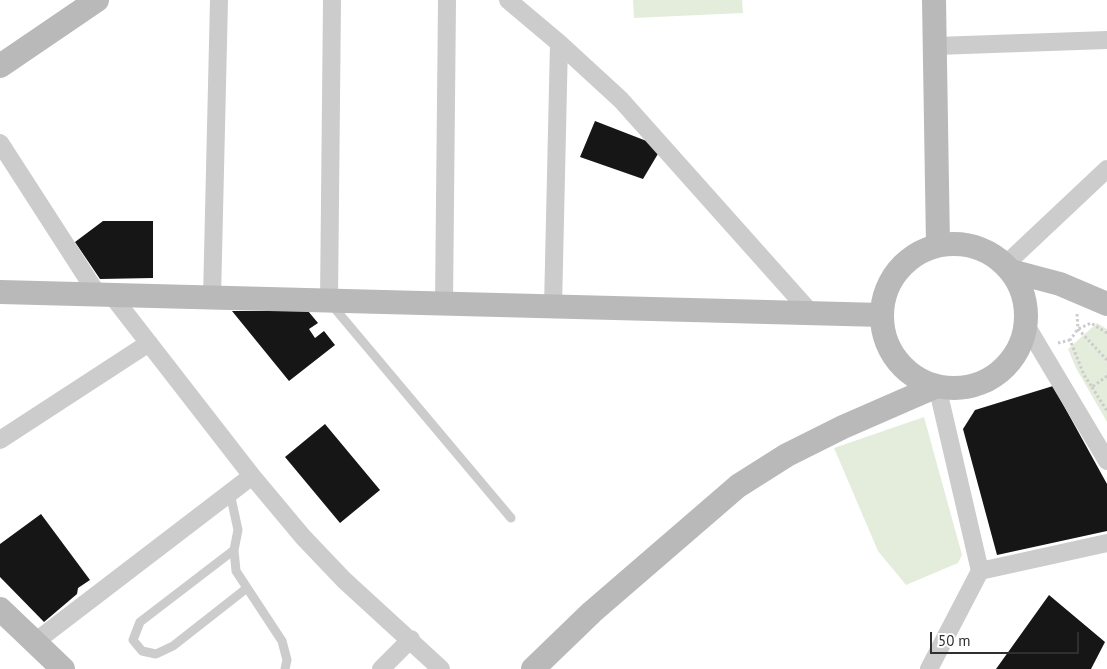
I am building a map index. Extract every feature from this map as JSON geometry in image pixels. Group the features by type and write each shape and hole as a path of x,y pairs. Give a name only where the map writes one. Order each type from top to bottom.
{"main road":[{"path":"0,66 97,0"},
{"path":"934,0 938,245"},
{"path":"957,244 974,246 991,254 1008,268 1020,288 1025,306 1026,325 1020,344 1013,356 995,375 977,384 957,388 937,386 915,377 897,361 886,339 882,315 886,292 898,270 916,254 938,245 957,244"},
{"path":"1008,268 1077,290 1107,304"},
{"path":"0,292 882,315"},
{"path":"533,669 592,612 738,486 779,460 835,431 937,386"},
{"path":"0,609 63,669"}],"street":[{"path":"212,298 219,0"},
{"path":"329,301 332,0"},
{"path":"444,304 447,0"},
{"path":"514,2 621,100 812,314"},
{"path":"936,46 1107,40"},
{"path":"553,307 559,43"},
{"path":"0,143 106,296 149,343 252,476 323,560 411,639 441,669"},
{"path":"1008,268 1107,169"},
{"path":"1026,325 1107,461"},
{"path":"0,440 149,343"},
{"path":"929,669 980,571 937,386"},
{"path":"35,642 252,476"},
{"path":"980,571 1107,543"},
{"path":"381,669 411,639"}],"lane":[{"path":"329,301 511,518"},
{"path":"230,493 238,530 234,550 236,571 282,641 288,660 285,669"},
{"path":"234,550 140,622 132,640 142,651 156,654 173,646 247,588"}],"path":[{"path":"1077,290 1078,329 1107,360"},
{"path":"1107,333 1091,323 1078,329 1070,340 1084,375 1107,411"},
{"path":"1092,387 1107,376"}],"green space":[{"path":"633,0 742,0 743,13 634,18"},
{"path":"1097,323 1107,329 1107,422 1076,368 1068,349"},
{"path":"924,417 962,555 958,563 906,585 878,551 834,448"}],"building":[{"path":"595,121 662,147 643,179 580,157"},
{"path":"103,221 153,221 153,278 100,279 75,242"},
{"path":"232,311 308,311 318,323 309,329 315,338 324,331 335,345 289,381"},
{"path":"1053,386 1107,484 1107,531 997,555 963,429 975,410"},
{"path":"325,424 380,490 340,523 285,457"},
{"path":"41,514 90,580 78,588 77,594 44,622 0,577 0,544"},
{"path":"1049,595 1105,642 1091,669 996,669"}]}
